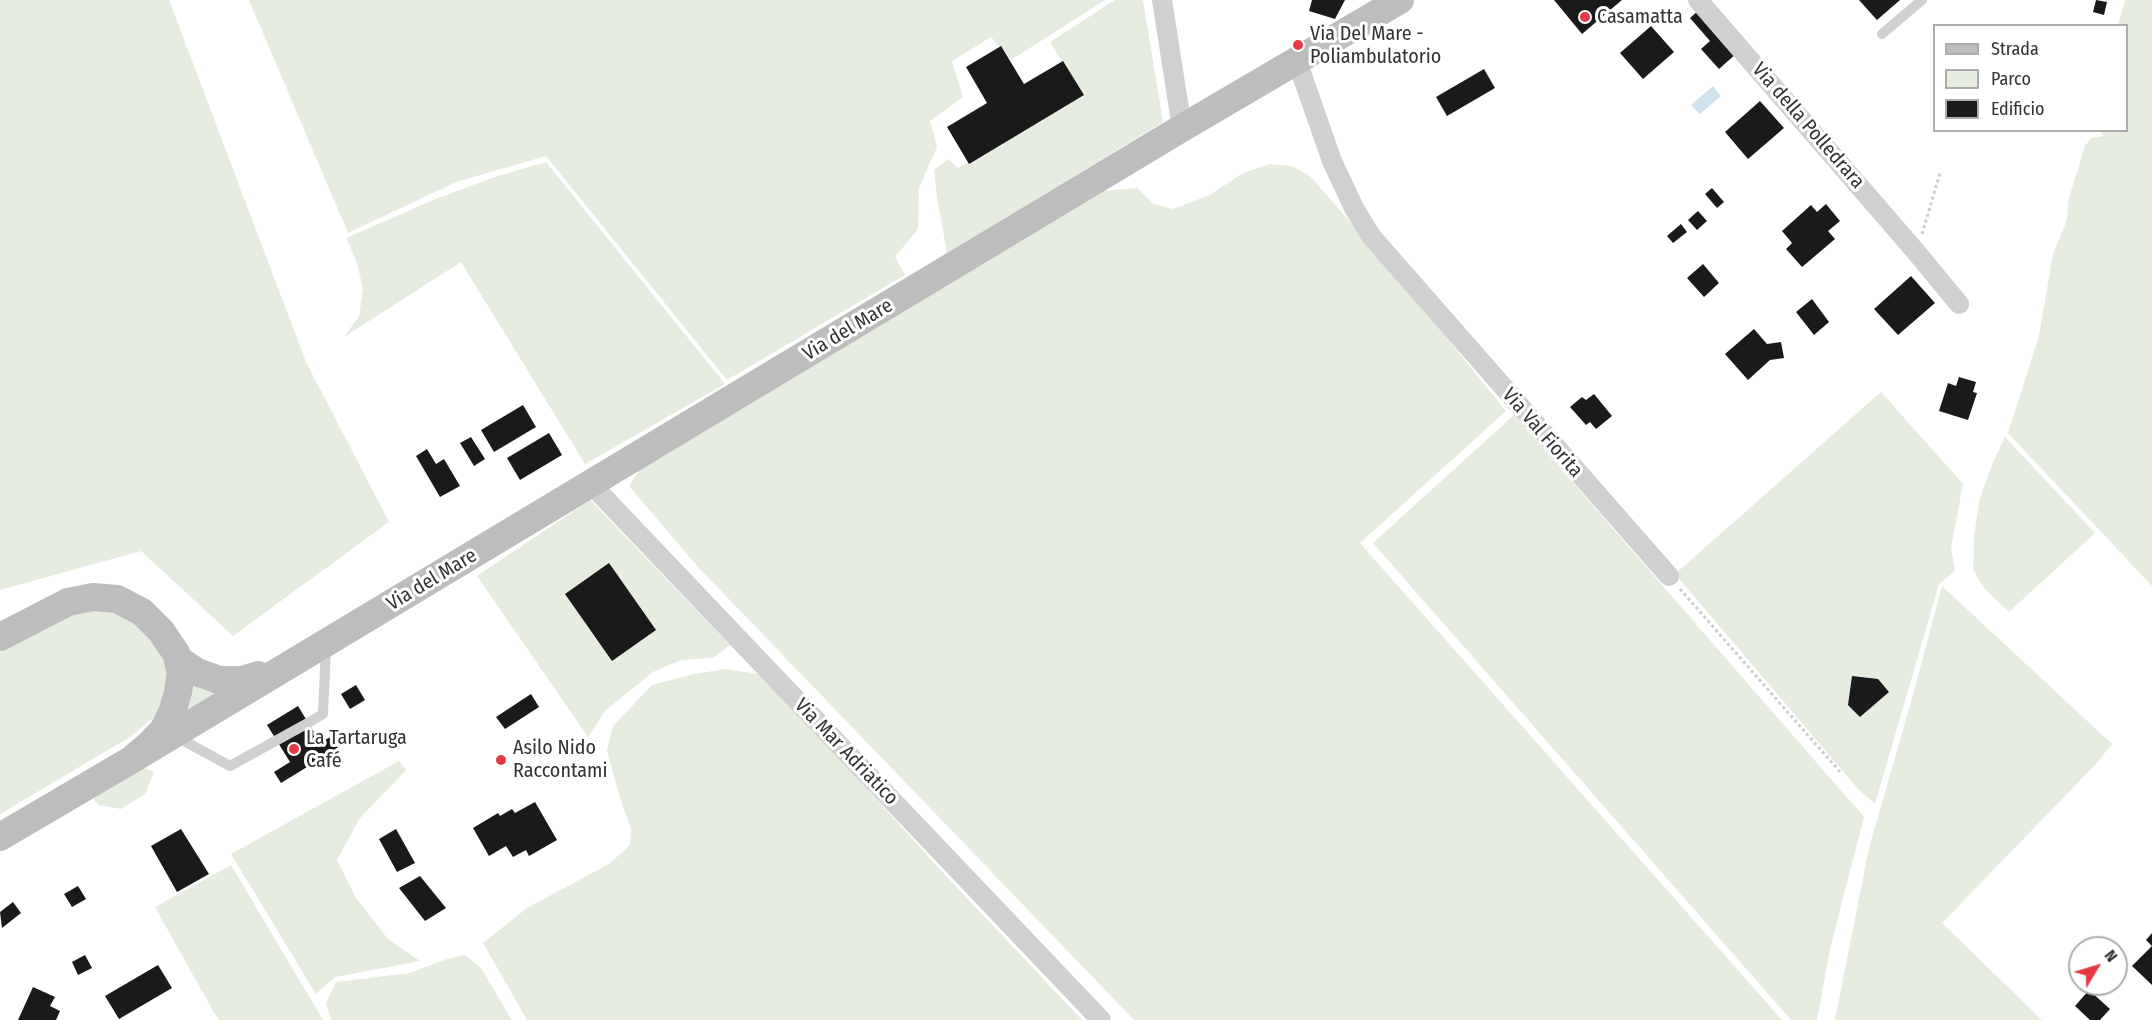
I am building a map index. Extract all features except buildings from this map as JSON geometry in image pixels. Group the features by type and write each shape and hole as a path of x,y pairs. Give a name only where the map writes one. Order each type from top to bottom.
{"main road":[{"name":"Via del Mare","path":"0,837 1297,61 1368,11 1400,0"},
{"name":"Via del Mare","path":"0,637 68,602 85,598 109,598 124,602 149,617 167,638 179,660 181,679 172,713 157,737 131,760"},
{"name":"Via del Mare","path":"179,660 207,676 225,681 242,680 296,659"}],"street":[{"path":"1162,0 1182,128"},
{"name":"Via della Polledrara","path":"1698,0 1959,304"},
{"name":"Via Val Fiorita","path":"1297,61 1332,161 1353,208 1371,236 1669,576"},
{"name":"Via Mar Adriatico","path":"591,484 1101,1020"}],"lane":[{"path":"1882,34 1922,0"},
{"path":"172,735 230,766 323,714 326,642"}],"path":[{"path":"1917,253 1940,173"},
{"path":"1669,576 1842,773"}],"green space":[{"path":"0,0 169,0 306,362 389,522 233,636 141,551 0,590"},
{"path":"249,0 1105,0 1011,60 991,37 952,61 963,97 930,121 937,147 919,188 918,229 895,257 905,275 727,380 546,156 456,182 348,233"},
{"path":"1115,0 1143,0 1163,122 947,253 934,170 948,159 958,168 1082,95 1050,42"},
{"path":"2125,0 2152,0 2152,586 2008,433 2039,336 2053,254 2067,220 2068,201 2085,146 2091,138 2104,136 2101,132 2128,132 2128,24 2118,24"},
{"path":"546,162 725,384 585,464 461,262 344,337 359,316 363,289 357,263 346,238 438,198 495,177"},
{"path":"1270,164 1292,166 1311,177 1400,280 1506,411 1360,543 1782,1020 1134,1020 698,567 629,486 640,469 1104,191 1137,188 1154,204 1173,209 1210,195 1243,173"},
{"path":"1881,392 1963,484 1951,548 1955,571 1939,584 1875,804 1858,789 1675,574"},
{"path":"1514,415 1864,817 1830,949 1817,1020 1791,1020 1373,543"},
{"path":"2005,437 2095,533 2009,612 1984,588 1973,570 1974,535 1980,498"},
{"path":"590,500 730,645 713,658 681,660 653,672 605,711 588,737 477,576"},
{"path":"1942,586 2112,744 2096,764 1942,923 2042,1020 1835,1020 1869,848"},
{"path":"111,606 152,630 169,672 157,715 130,737 0,814 0,650 71,612"},
{"path":"726,669 764,675 946,876 1082,1020 527,1020 483,943 527,908 609,864 630,845 631,829 607,750 613,726 652,685 694,674"},
{"path":"186,684 227,690 176,718"},
{"path":"399,761 406,770 360,818 337,860 356,898 388,939 420,961 335,977 316,994 231,854"},
{"path":"141,767 154,772 145,794 121,809 99,805 95,801 94,791"},
{"path":"231,865 323,1020 219,1020 213,1011 155,907"},
{"path":"465,955 481,968 512,1020 331,1020 326,1003 336,982 410,973"}],"water":[{"path":"1713,86 1721,96 1700,114 1691,105"}],"place":[{"name":"Casamatta","path":"1585,17"},
{"name":"Via Del Mare - Poliambulatorio","path":"1298,45"},
{"name":"La Tartaruga Café","path":"294,749"},
{"name":"Asilo Nido Raccontami","path":"501,760"}]}
